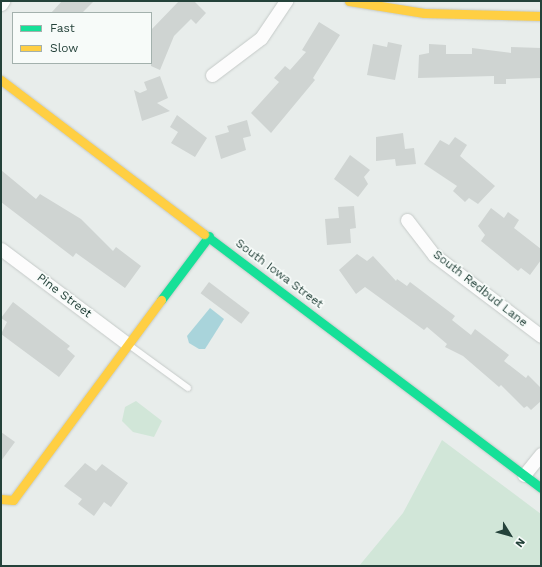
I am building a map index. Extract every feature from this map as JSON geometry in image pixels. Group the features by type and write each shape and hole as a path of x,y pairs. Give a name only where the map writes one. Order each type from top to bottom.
{"street":[{"path":"212,75 261,38 286,1"},
{"path":"349,1 424,12 541,16"},
{"name":"South Iowa Street","path":"1,80 541,488"},
{"name":"South Redbud Lane","path":"406,220 434,255 541,336"},
{"path":"1,499 13,500 126,343 209,236"},
{"name":"Pine Street","path":"1,249 126,343"},
{"path":"524,475 541,454"}],"lane":[{"path":"126,343 188,388"}],"green space":[{"path":"136,401 162,421 154,437 133,432 122,421 125,407"},
{"path":"442,440 541,514 541,566 359,566 403,513"}],"water":[{"path":"210,308 224,319 205,349 199,349 189,343 187,336"}],"building":[{"path":"62,1 94,1 83,12 52,12"},
{"path":"179,1 194,1 206,13 196,24 191,19 174,36 160,70 151,66 152,29"},
{"path":"319,22 340,35 313,78 315,80 271,133 251,113 279,82 274,78 285,66 290,70 306,52 302,50"},
{"path":"388,42 402,45 395,80 367,75 373,44 387,47"},
{"path":"429,44 446,45 446,54 472,54 472,48 511,53 511,47 541,48 541,78 506,79 506,84 494,84 494,76 418,78 419,55 429,53"},
{"path":"160,76 168,98 157,103 170,111 142,121 134,90 140,93 147,90 144,82"},
{"path":"177,115 207,138 195,157 171,143 178,132 170,127"},
{"path":"247,120 251,136 243,138 246,150 221,159 215,136 229,132 227,126"},
{"path":"403,133 405,149 414,148 416,164 396,166 395,159 376,161 376,137"},
{"path":"455,137 467,145 460,156 495,186 478,204 469,198 465,202 453,191 457,186 424,164 440,140 449,145"},
{"path":"350,155 370,170 364,177 368,184 358,197 334,179"},
{"path":"1,170 36,199 40,194 81,219 113,251 116,247 141,266 125,288 76,253 73,257 1,202"},
{"path":"354,206 356,228 350,229 351,243 327,245 325,219 339,218 338,207"},
{"path":"491,208 504,218 508,212 519,220 514,228 541,249 541,260 530,275 521,268 518,271 481,241 485,235 478,226"},
{"path":"357,254 367,261 373,256 396,281 397,279 407,286 410,282 455,316 452,320 471,335 475,329 509,355 504,361 526,378 528,375 541,388 541,401 531,410 527,406 524,408 501,385 499,387 463,356 445,347 447,344 427,327 424,330 365,287 356,294 339,270"},
{"path":"209,282 250,313 241,324 201,293"},
{"path":"13,302 70,346 67,349 75,356 59,377 1,334 7,322 1,318"},
{"path":"1,432 15,442 1,461"},
{"path":"85,463 96,471 102,464 128,483 111,507 104,502 94,516 78,504 82,499 64,486"}],"traffic: fast":[{"path":"204,234 541,488"},
{"path":"161,300 209,236"}],"traffic: slow":[{"path":"349,1 424,13 541,16"},
{"path":"1,80 204,234"},
{"path":"1,499 13,500 161,300"}]}
